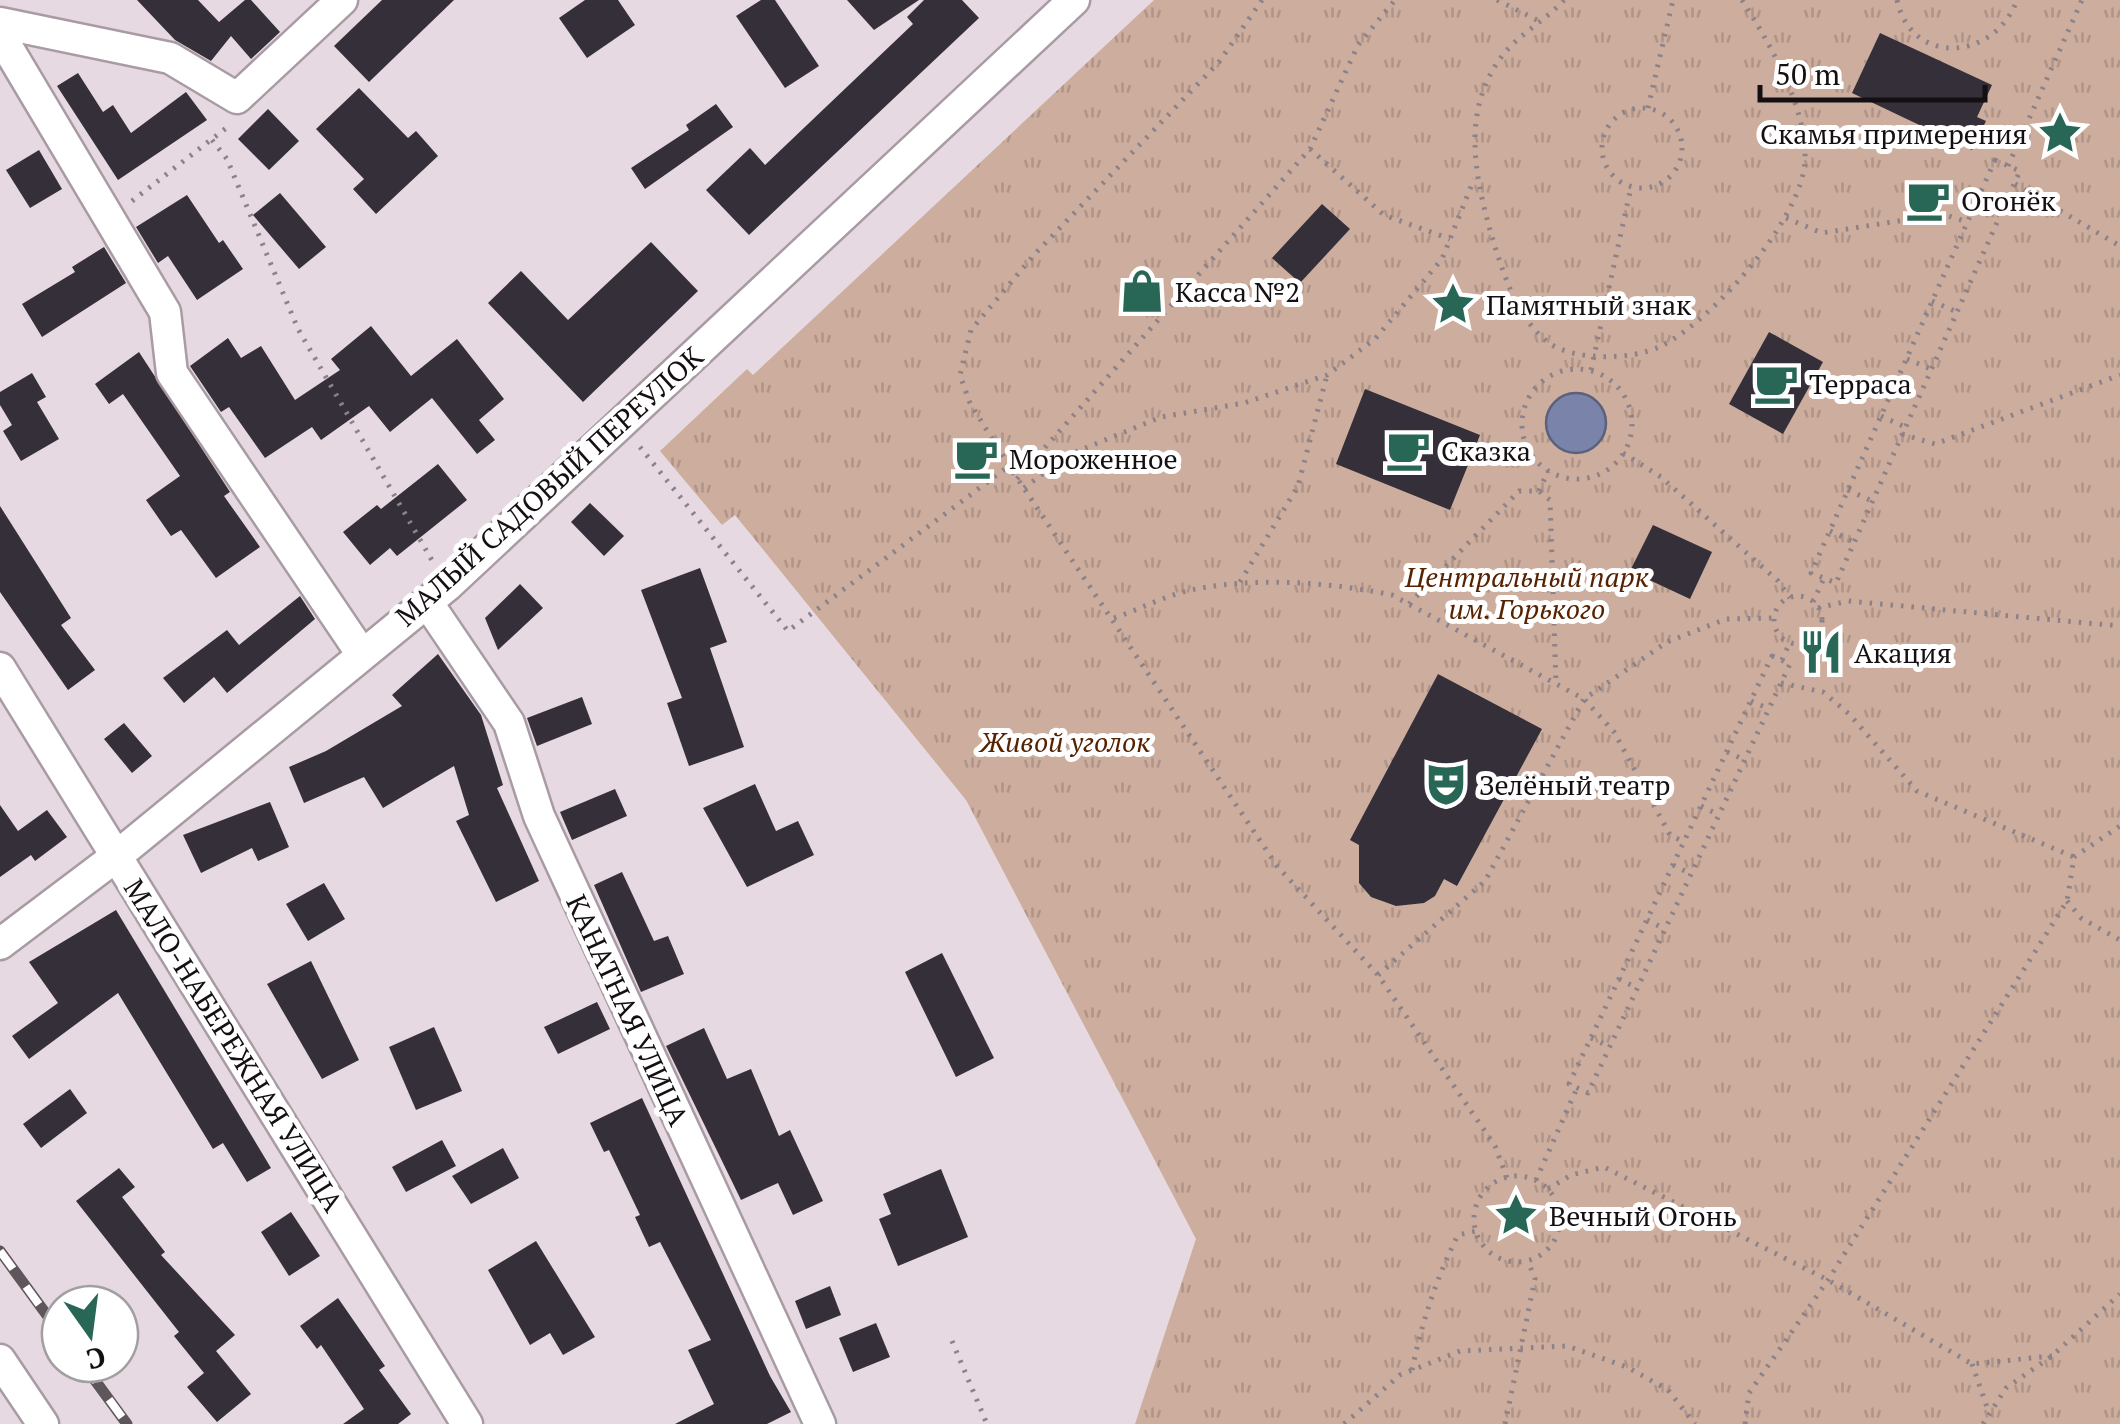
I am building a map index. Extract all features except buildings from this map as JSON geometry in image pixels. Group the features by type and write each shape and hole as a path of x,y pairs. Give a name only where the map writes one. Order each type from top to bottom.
{"street":[{"path":"0,24 170,58 236,98 342,0"},
{"name":"МАЛЫЙ САДОВЫЙ ПЕРЕУЛОК","path":"0,944 118,855 437,594 1074,0"},
{"path":"0,35 165,312 172,373 361,653"},
{"path":"0,59 0,86"},
{"name":"КАНАТНАЯ УЛИЦА","path":"437,594 509,724 538,816 820,1424"},
{"name":"МАЛО-НАБЕРЕЖНАЯ УЛИЦА","path":"0,668 467,1424"},
{"path":"0,1360 43,1424"}],"path":[{"path":"1262,0 1219,62 1033,256 971,330 960,375 970,403 1009,466 1278,866 1378,974 1495,1146 1506,1178"},
{"path":"1017,478 1310,149 1358,45 1395,0"},
{"path":"1497,0 1541,22"},
{"path":"1564,0 1502,56 1475,113 1475,176 1496,250 1525,319 1550,344 1593,355 1640,354 1663,346 1771,244 1799,191 1805,160 1790,93 1742,0"},
{"path":"1648,108 1673,0"},
{"path":"1897,0 1908,26 1923,39 1961,49 1997,34 2017,0"},
{"path":"2008,166 2082,0"},
{"path":"109,218 230,126 236,98"},
{"path":"1648,108 1677,128 1679,162 1674,173 1654,186 1631,186 1611,173 1602,151 1603,139 1624,112 1648,108"},
{"path":"212,140 226,160 298,330 437,594"},
{"path":"1310,149 1384,215 1450,239"},
{"path":"1995,160 2008,166 2020,171 1836,584 1812,572 1995,160"},
{"path":"1024,488 1066,456 1160,417 1244,402 1327,374 1375,339 1442,259 1475,176"},
{"path":"2014,184 2120,246"},
{"path":"1591,370 1631,186"},
{"path":"1785,218 1822,233 1943,214 1968,222"},
{"path":"1932,301 1957,312"},
{"path":"1906,359 1931,370"},
{"path":"1591,370 1619,387 1627,401 1632,433 1623,453 1592,477 1562,476 1548,470 1526,445 1523,410 1530,394 1557,372 1591,370"},
{"path":"1240,582 1298,486 1327,374"},
{"path":"1881,416 1935,444 2120,374"},
{"path":"621,424 788,631 1009,466"},
{"path":"1623,453 1661,478 1790,598 1815,605 1848,601 2120,626"},
{"path":"1539,491 1548,470"},
{"path":"1848,490 1872,501"},
{"path":"1408,604 1519,491 1539,491 1550,500 1556,684"},
{"path":"1830,532 1854,542"},
{"path":"1774,618 1778,634 1790,642 1806,643 1814,637 1820,628 1815,605 1824,578"},
{"path":"1114,618 1191,590 1240,582 1357,588 1392,595 1584,699 1614,732 1670,835 1684,842"},
{"path":"1774,618 1790,598"},
{"path":"1378,974 1485,881 1584,699 1667,642 1726,619 1774,618"},
{"path":"1782,660 1790,642"},
{"path":"1772,656 1790,664 1782,683 1588,1092 1569,1084 1772,656"},
{"path":"1782,683 1823,692 1849,714 1917,791 2074,857"},
{"path":"1751,700 1769,709"},
{"path":"1727,752 1746,760"},
{"path":"1701,806 1719,815"},
{"path":"2074,857 2116,835 2120,826"},
{"path":"1746,1424 1749,1393 1828,1280 2066,901 2074,857"},
{"path":"1673,865 1691,874"},
{"path":"2066,901 2081,918 2120,940"},
{"path":"1647,920 1665,929"},
{"path":"1619,979 1637,988"},
{"path":"1591,1038 1610,1047"},
{"path":"1536,1180 1577,1088"},
{"path":"1548,1189 1571,1175 1604,1167 1828,1280 1972,1364 2052,1356"},
{"path":"1506,1178 1536,1180 1548,1189 1561,1216 1553,1244 1528,1261 1515,1262 1490,1253 1476,1231 1474,1218 1484,1192 1506,1178"},
{"path":"1412,1370 1421,1325 1442,1266 1458,1235 1476,1231"},
{"path":"1505,1424 1536,1280 1528,1261"},
{"path":"1982,1424 2006,1388 2052,1356 2120,1294"},
{"path":"952,1341 988,1424"},
{"path":"1344,1424 1412,1370 1460,1351 1566,1346 1628,1367 1668,1390 1696,1424"},
{"path":"1972,1364 1990,1413"}],"green space":[{"name":"Центральный парк им. Горького","path":"1154,0 2120,0 2120,1424 1135,1424 1196,1239 966,800 735,515 722,525 660,451 747,369 753,375"}],"water":[{"path":"1576,393 1597,402 1606,423 1597,444 1576,453 1555,444 1546,423 1555,402"}],"railway":[{"path":"0,1251 40,1306"},
{"path":"98,1384 127,1424"}],"place":[{"name":"Скамья примерения","path":"2060,133"},
{"name":"Огонёк","path":"1928,200"},
{"name":"Касса №2","path":"1142,291"},
{"name":"Памятный знак","path":"1453,304"},
{"name":"Терраса","path":"1776,383"},
{"name":"Сказка","path":"1408,450"},
{"name":"Мороженное","path":"976,458"},
{"name":"Акация","path":"1821,652"},
{"name":"Зелёный театр","path":"1446,784"},
{"name":"Вечный Огонь","path":"1516,1215"}],"park label":[{"name":"Живой уголок","path":"1065,741"}]}
